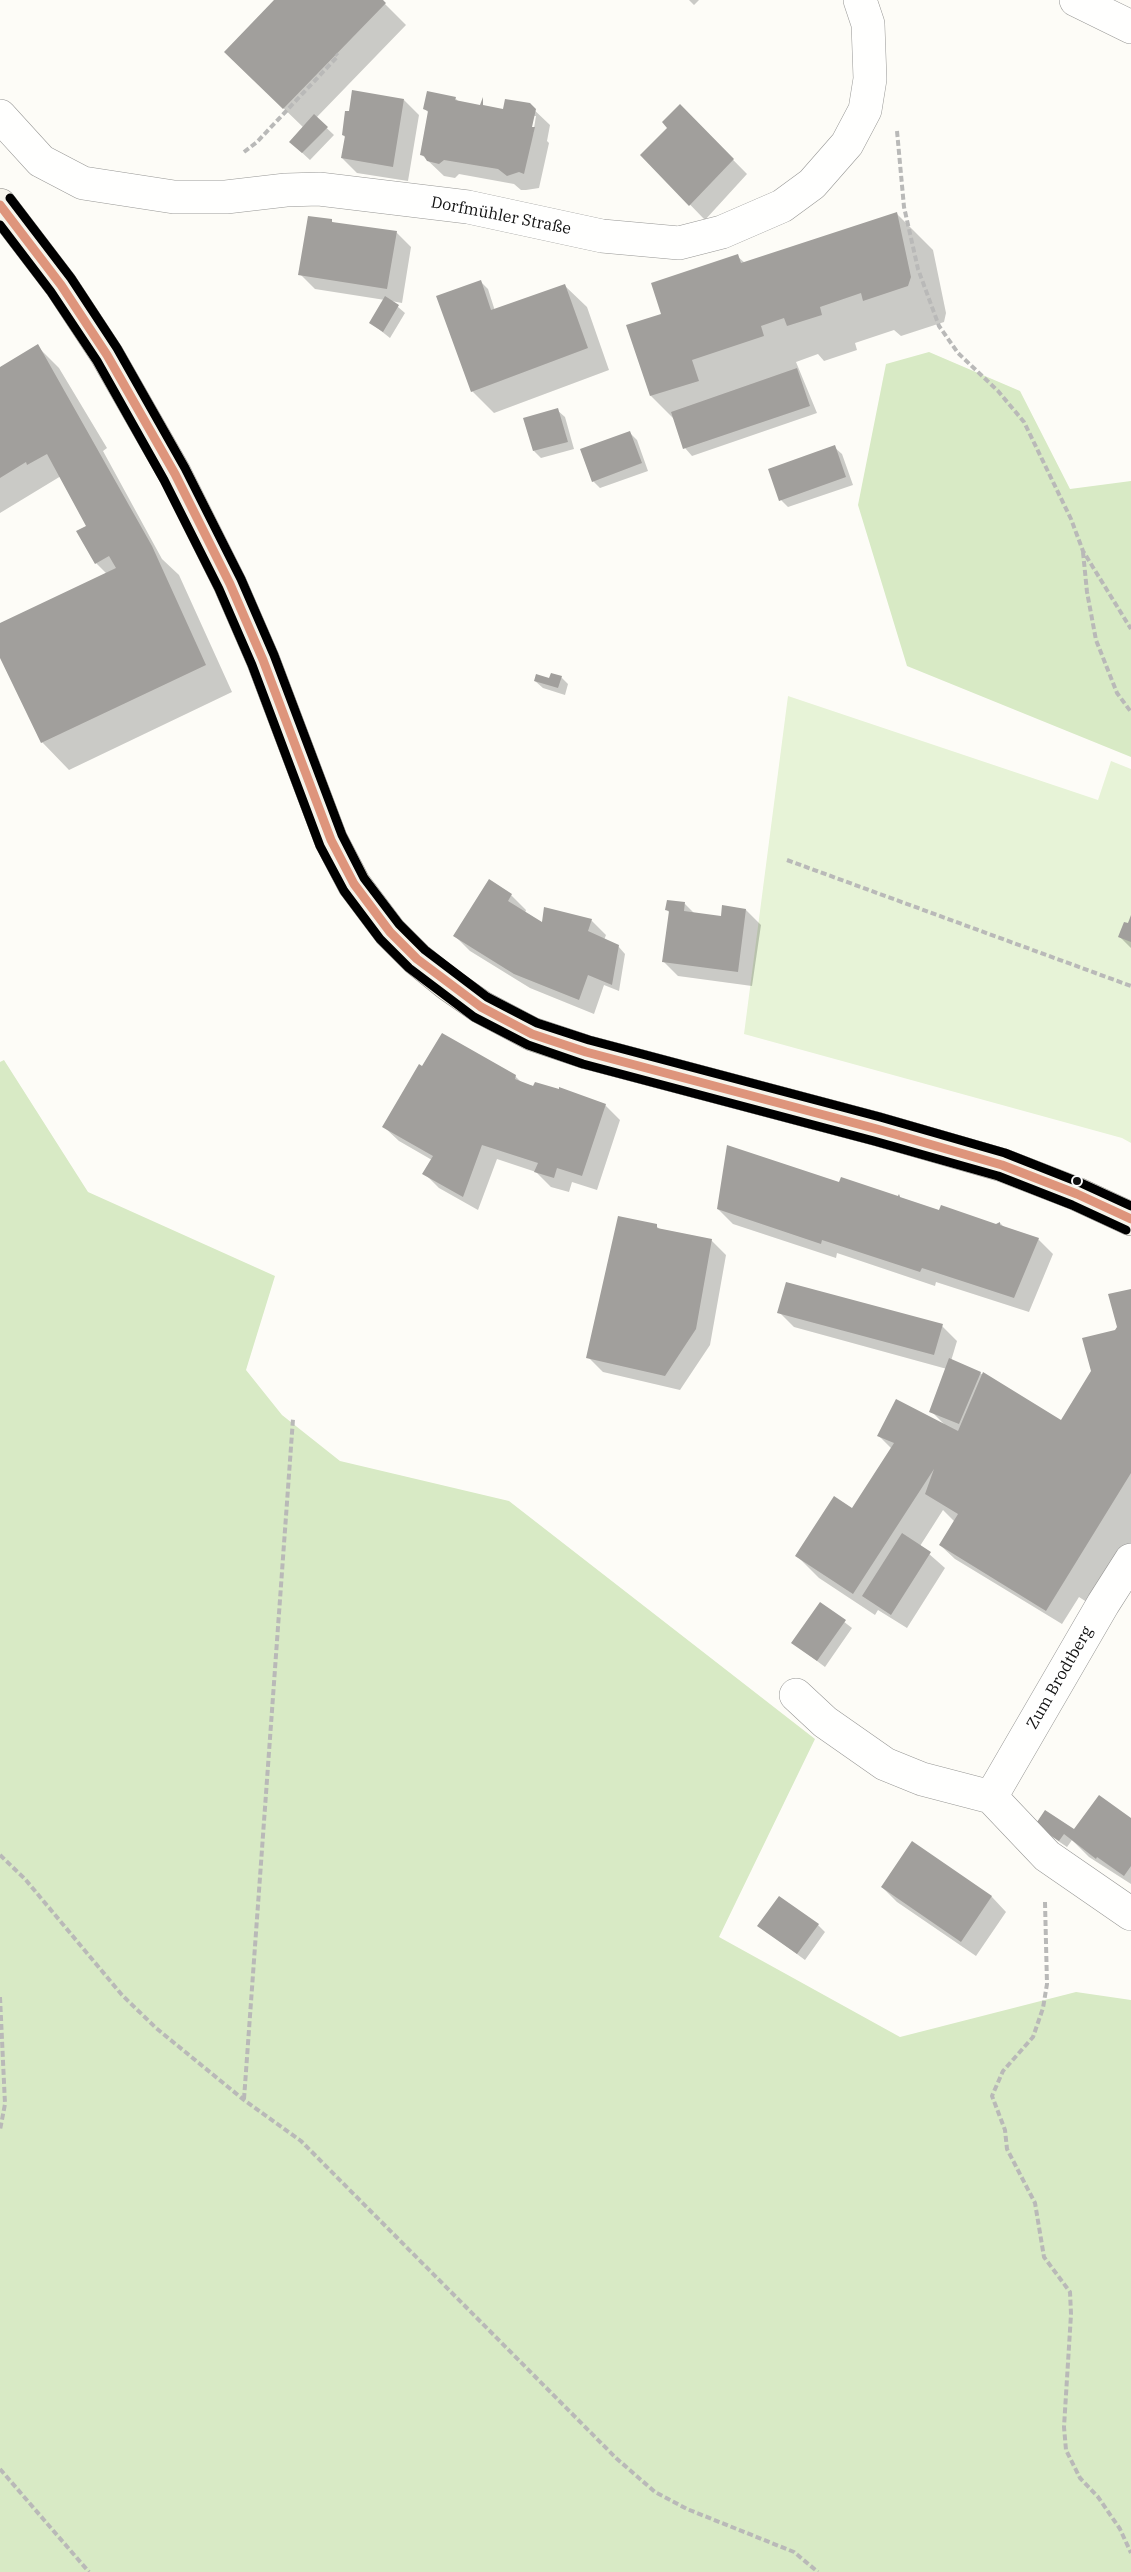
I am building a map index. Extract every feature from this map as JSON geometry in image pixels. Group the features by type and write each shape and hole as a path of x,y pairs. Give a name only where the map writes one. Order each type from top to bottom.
{"main road":[{"path":"0,205 62,285 107,355 175,474 230,584 263,660 331,840 354,884 390,933 417,959 481,1007 532,1034 586,1052 877,1129 1002,1166 1077,1194 1131,1219"}],"street":[{"name":"Dorfmühler Straße","path":"0,116 41,161 83,183 174,197 226,197 286,190 319,189 468,207 602,236 679,243 722,232 782,206 812,184 847,144 865,110 870,79 868,24 860,0"},
{"path":"1076,0 1131,27"},
{"name":"Zum Brodtberg","path":"991,1797 1131,1560"},
{"path":"796,1695 825,1722 885,1764 922,1779 991,1797 1047,1856 1131,1914"}],"path":[{"path":"244,152 257,142 338,56 336,54"},
{"path":"897,129 904,207 918,269 939,326 958,353 998,391 1024,422 1071,519 1083,551 1131,629"},
{"path":"1083,551 1087,592 1096,640 1117,693 1131,712"},
{"path":"787,860 1131,986"},
{"path":"244,2100 293,1419"},
{"path":"0,1855 25,1879 122,1995 156,2028 244,2100 301,2141 616,2458 655,2492 687,2509 794,2552 818,2572"},
{"path":"1047,1856 1045,1912 1047,1984 1043,2008 1033,2037 1003,2071 992,2096 1005,2130 1007,2149 1035,2203 1044,2257 1070,2292 1071,2314 1064,2427 1066,2451 1080,2478 1098,2497 1120,2529 1131,2553"},
{"path":"0,1997 5,2104 0,2130"},
{"path":"0,2469 89,2572"}],"green space":[{"path":"929,352 1020,391 1070,489 1131,481 1131,757 907,666 858,505 886,364"},
{"path":"788,696 1098,800 1111,761 1131,769 1131,1143 1122,1138 744,1034"},
{"path":"4,1060 88,1192 275,1276 246,1370 282,1415 340,1461 509,1501 815,1739 719,1937 900,2037 1076,1992 1131,2000 1131,2572 0,2572 0,1062"}],"building":[{"path":"274,0 383,0 386,3 283,109 224,52"},
{"path":"352,90 404,99 393,167 341,158 345,136 342,135 345,111 349,111"},
{"path":"427,91 480,105 483,97 483,105 503,109 505,99 530,103 536,109 532,127 535,127 524,174 519,172 507,176 498,169 444,160 439,164 427,161 424,156 420,155 428,111 423,109"},
{"path":"680,104 734,159 689,206 640,155 667,128 662,122"},
{"path":"314,114 328,127 302,153 289,142"},
{"path":"897,212 911,277 908,286 863,301 861,293 820,307 822,315 787,326 784,318 761,326 764,336 692,360 699,381 650,396 626,325 661,314 651,283 738,254 741,263"},
{"path":"308,216 332,219 332,222 397,231 387,289 298,275"},
{"path":"481,280 491,310 565,284 588,348 471,392 436,296"},
{"path":"385,296 399,305 383,332 369,323"},
{"path":"38,344 152,546 206,665 41,743 0,658 0,623 116,568 109,556 95,564 76,531 86,526 47,454 27,465 26,462 0,478 0,367"},
{"path":"797,368 810,406 683,449 671,412"},
{"path":"558,408 568,442 533,451 523,418"},
{"path":"630,431 642,463 592,482 580,449"},
{"path":"835,445 846,477 779,501 768,469"},
{"path":"551,673 562,676 558,688 534,681 536,674 549,678"},
{"path":"489,879 512,894 508,901 542,922 544,907 592,919 588,931 619,945 612,985 588,975 579,1000 514,974 453,936"},
{"path":"667,900 685,902 684,911 721,916 722,905 746,909 738,972 662,962 669,911 665,910"},
{"path":"1131,915 1131,942 1118,937 1124,922 1128,923"},
{"path":"442,1033 516,1075 515,1079 533,1086 535,1082 559,1089 559,1087 606,1104 582,1176 557,1168 554,1178 534,1172 538,1163 482,1145 463,1197 422,1174 433,1156 382,1127 419,1064 422,1066"},
{"path":"727,1145 839,1182 841,1177 898,1196 899,1194 900,1197 939,1210 941,1205 996,1224 1000,1222 1000,1225 1039,1238 1014,1298 922,1268 920,1272 822,1240 821,1244 717,1209"},
{"path":"618,1216 657,1224 657,1228 712,1239 696,1329 665,1376 586,1358"},
{"path":"786,1282 943,1324 934,1355 777,1313"},
{"path":"1131,1289 1131,1473 1046,1611 939,1545 958,1514 925,1494 934,1469 853,1594 795,1556 834,1496 852,1508 894,1443 877,1436 896,1399 958,1431 983,1372 1061,1420 1091,1371 1082,1338 1115,1330 1117,1327 1108,1294"},
{"path":"949,1358 981,1372 959,1424 929,1412"},
{"path":"902,1533 931,1552 891,1615 862,1596"},
{"path":"820,1602 846,1620 817,1661 791,1643"},
{"path":"1099,1795 1131,1818 1131,1866 1124,1876 1097,1857 1096,1859 1064,1834 1059,1841 1035,1825 1045,1810 1074,1829"},
{"path":"912,1841 992,1896 961,1942 881,1887"},
{"path":"779,1896 819,1924 797,1954 757,1926"}],"transit line":[{"path":"10,198 71,278 117,348 185,468 241,579 274,655 342,835 364,878 399,924 425,950 487,997 537,1023 589,1040 880,1117 1005,1153 1081,1183 1131,1206"},
{"path":"0,205 61,285 107,355 175,474 230,584 263,660 331,840 354,884 390,932 417,959 481,1007 532,1034 586,1052 877,1129 1002,1165 1077,1194 1131,1219"},
{"path":"0,225 51,292 97,361 164,480 219,589 252,665 320,846 344,891 380,939 409,968 474,1017 528,1045 583,1064 998,1176 1072,1205 1126,1230"}]}
